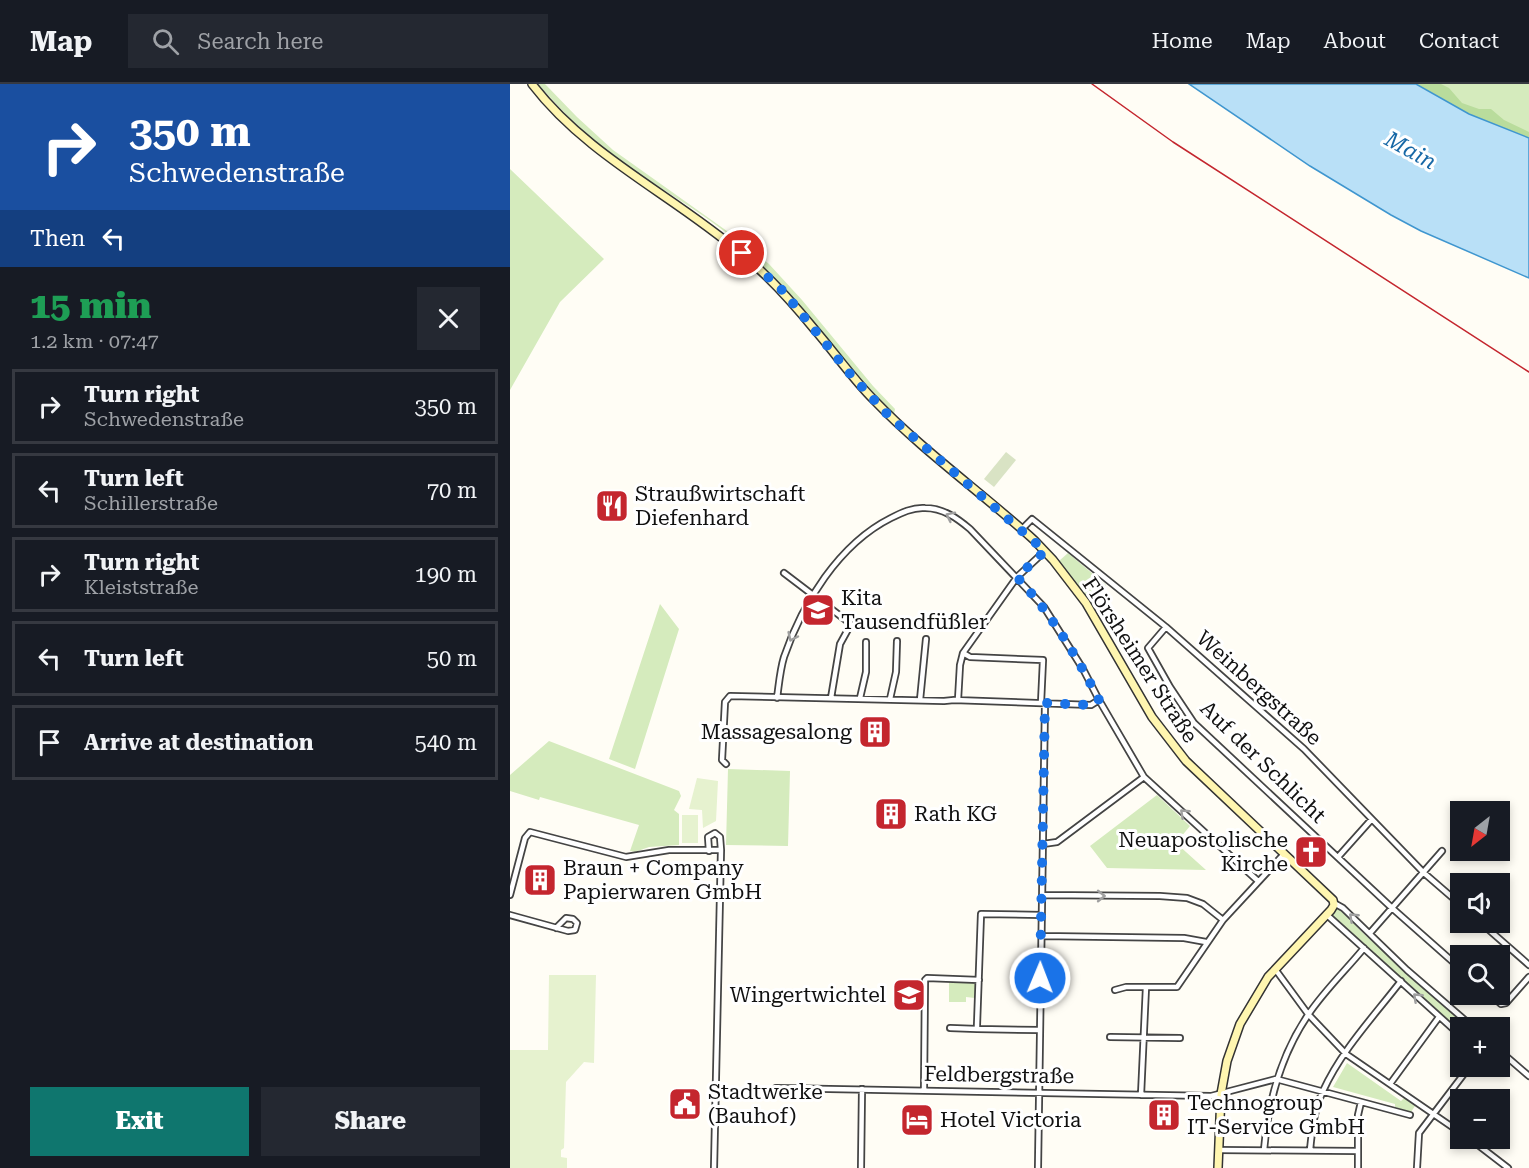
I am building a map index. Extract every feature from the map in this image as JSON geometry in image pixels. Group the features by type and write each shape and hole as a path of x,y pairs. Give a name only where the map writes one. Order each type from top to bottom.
{"main road":[{"name":"Flörsheimer Straße","path":"532,84 581,135 611,159 715,232 765,274 889,416 1045,551 1086,603 1152,717 1173,746 1220,795 1334,903"},
{"path":"1218,1168 1221,1094 1227,1061 1240,1024 1275,969 1327,915 1334,903"}],"street":[{"path":"777,698 783,659 814,595 840,557 882,523 902,512 920,508 934,509 958,519 1044,607 1083,669 1144,777 1258,881"},
{"name":"Weinbergstraße","path":"1022,529 1032,519 1166,627 1304,749 1371,820 1450,895"},
{"path":"958,700 963,654 1017,577 1045,551"},
{"path":"784,573 850,624 840,644 831,698"},
{"name":"Auf der Schlicht","path":"1166,627 1148,648 1194,723 1450,959"},
{"path":"920,700 926,639"},
{"path":"890,699 896,672 897,641"},
{"path":"860,698 866,672 866,642"},
{"path":"963,654 970,657 1043,660 1043,844 1038,1168"},
{"path":"726,764 722,760 727,698 730,696 1091,705 1099,700"},
{"path":"1043,844 1057,842 1144,777"},
{"path":"1338,857 1371,820"},
{"path":"510,895 527,833 533,832 626,857 669,850 721,850"},
{"path":"709,851 707,840 712,834 720,837 714,1168"},
{"path":"1370,933 1442,851"},
{"path":"1115,990 1122,987 1177,987 1223,920 1284,854"},
{"path":"1042,895 1187,898 1203,904 1223,920"},
{"name":"Flörsheimer Straße","path":"1334,903 1343,908 1407,970 1461,1017"},
{"path":"977,1029 981,914 1042,915"},
{"path":"510,915 556,928"},
{"path":"1327,915 1450,1026"},
{"path":"1493,933 1529,965"},
{"path":"1041,936 1173,938 1206,942"},
{"path":"1264,1150 1276,1079 1292,1042 1308,1014 1364,948"},
{"path":"1275,969 1308,1014 1346,1053 1450,1125"},
{"path":"1510,998 1529,977"},
{"path":"924,1090 925,980 927,978 979,980"},
{"path":"1310,1150 1313,1121 1323,1091 1346,1053 1401,981"},
{"path":"1141,1095 1146,987"},
{"path":"1390,1084 1439,1017"},
{"path":"950,1028 1039,1030"},
{"path":"1110,1037 1180,1038"},
{"path":"1510,1060 1529,1076"},
{"path":"1417,1168 1418,1134 1461,1077"},
{"path":"1276,1079 1410,1115"},
{"name":"Feldbergstraße","path":"776,1088 1211,1096 1276,1079"},
{"path":"861,1168 862,1089"},
{"path":"1358,1168 1358,1115 1361,1102"},
{"path":"1483,1149 1508,1168"},
{"path":"1219,1150 1358,1151"}],"green space":[{"path":"538,84 545,84 613,150 741,241 769,264 895,409 894,414 781,285 741,245 710,220 626,165 600,145 572,120"},
{"path":"1416,84 1529,84 1529,138"},
{"path":"1416,84 1441,84 1449,88 1462,103 1479,109 1491,109 1504,120 1529,132 1529,138 1469,114"},
{"path":"510,169 604,259 560,302 510,390"},
{"path":"1006,452 1016,460 994,487 984,479"},
{"path":"1068,553 1106,585 1092,605 1059,561"},
{"path":"660,604 679,629 635,769 609,759"},
{"path":"549,741 679,791 681,796 674,810 679,814 679,845 630,851 639,825 540,797 539,800 510,791 510,775"},
{"path":"728,769 790,771 788,846 726,845"},
{"path":"697,778 718,781 716,821 703,828 702,810 689,809"},
{"path":"1157,795 1190,826 1176,843 1206,870 1107,868 1090,846"},
{"path":"682,815 698,815 698,843 682,843"},
{"path":"1338,907 1343,910 1342,912 1367,937 1459,1017 1450,1017 1450,1023 1333,917 1332,913"},
{"path":"549,975 596,975 594,1063 584,1062 566,1082 564,1148 561,1150 561,1157 567,1158 567,1168 510,1168 510,1050 548,1050"},
{"path":"949,983 975,983 975,998 966,997 966,1002 949,1002"},
{"path":"1347,1063 1401,1101 1404,1098 1415,1106 1411,1112 1395,1107 1395,1104 1333,1087"}],"water":[{"name":"Main","path":"1189,84 1416,84 1469,114 1529,138 1529,278 1421,231 1391,215 1310,166"}],"railway":[{"path":"1092,84 1173,142 1529,372"}],"place":[{"name":"Straußwirtschaft Diefenhard","path":"612,506"},
{"name":"Kita Tausendfüßler","path":"818,610"},
{"name":"Massagesalong","path":"875,732"},
{"name":"Rath KG","path":"891,814"},
{"name":"Neuapostolische Kirche","path":"1311,852"},
{"name":"Braun + Company Papierwaren GmbH","path":"540,880"},
{"name":"Wingertwichtel","path":"909,995"},
{"name":"Stadtwerke (Bauhof)","path":"685,1104"},
{"name":"Technogroup IT-Service GmbH","path":"1164,1115"},
{"name":"Hotel Victoria","path":"917,1120"}],"route":[{"path":"742,253 783,291 851,375 889,416 1045,551 1017,577 1044,607 1083,669 1099,700 1091,705 1045,703 1044,707 1046,716 1040,978"}]}
